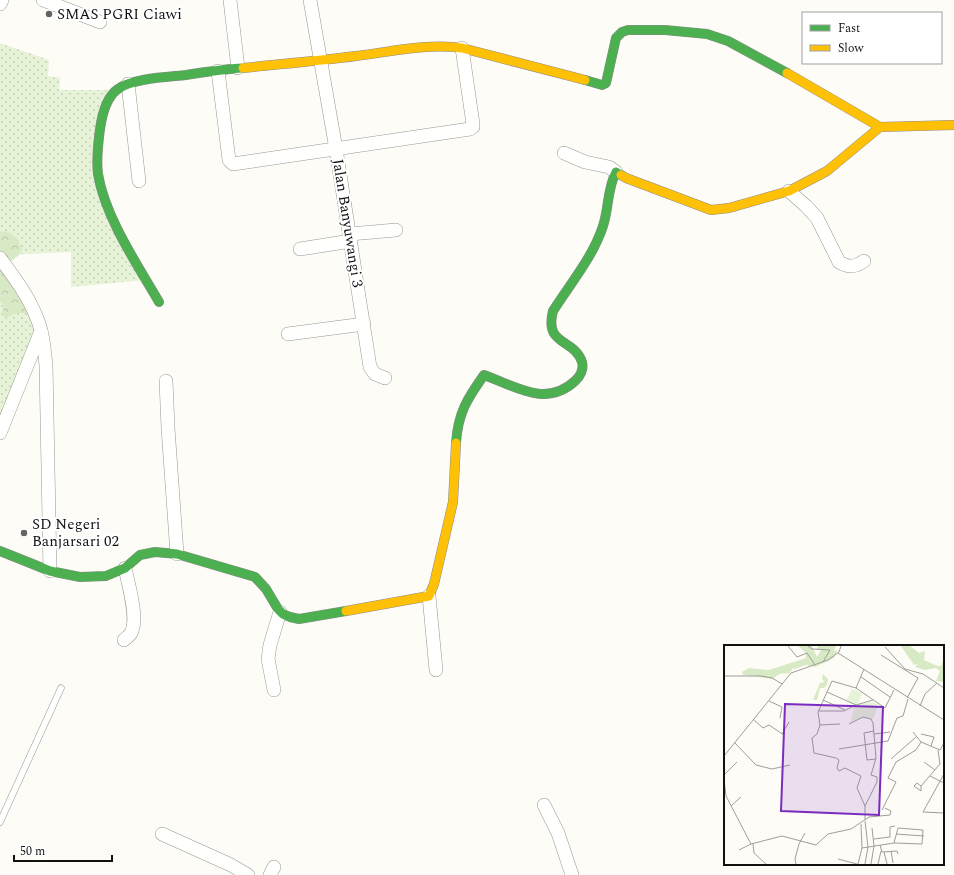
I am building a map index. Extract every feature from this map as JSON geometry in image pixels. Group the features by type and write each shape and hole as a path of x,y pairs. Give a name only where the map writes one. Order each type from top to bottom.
{"street":[{"path":"0,4 2,0"},
{"path":"43,0 100,22"},
{"path":"230,0 238,68"},
{"name":"Jalan Banyuwangi 3","path":"310,0 336,149 370,367 375,374 385,378"},
{"path":"159,302 112,219 105,202 98,173 101,120 112,94 128,84 150,79 238,68 321,61 426,47 449,46 462,48 602,85 606,84 608,78 616,38 622,32 628,30 665,30 708,34 728,41 880,127 954,125"},
{"path":"218,71 230,162 233,164 470,129 473,127 473,124 462,48"},
{"path":"128,84 139,181"},
{"path":"564,153 585,162 609,167 626,178 712,210 729,208 789,191 827,171 880,127"},
{"path":"436,670 429,596 434,584 454,502 457,426 460,415 465,403 484,375 536,394 550,395 567,389 578,379 582,371 582,363 577,354 556,337 550,327 549,319 553,310 595,245 604,224 611,180 616,172"},
{"path":"789,191 817,218 839,262 846,266 855,266 864,261"},
{"path":"300,249 396,230"},
{"path":"0,258 30,302 41,330 46,365 50,571"},
{"path":"288,334 364,324"},
{"path":"0,433 41,330"},
{"path":"166,381 177,554"},
{"path":"0,552 50,571 80,577 106,576 125,568 140,556 147,553 155,552 177,554 255,577 262,582 280,612 286,616 299,619 429,596"},
{"path":"124,640 132,633 134,625 131,592 125,568"},
{"path":"274,690 268,659 270,645 280,612"},
{"path":"544,805 558,833 572,875"},
{"path":"162,834 231,865 248,875"}],"lane":[{"path":"0,822 61,688"}],"green space":[{"path":"0,43 49,60 48,76 60,78 59,90 108,90 93,165 144,280 71,287 71,252 0,255"},
{"path":"6,231 17,238 22,249 19,255 6,265 35,304 26,313 17,313 6,318 2,315 4,305 0,301 0,232"},
{"path":"0,289 38,308 28,364 0,419"}],"traffic: fast":[{"path":"585,80 602,85 606,83 616,38 622,32 628,30 665,30 707,34 728,41 787,73"},
{"path":"159,302 123,240 107,207 97,168 103,112 114,92 124,85 132,82 243,68"},
{"path":"456,443 457,432 464,407 484,375 519,389 542,394 553,393 564,389 575,381 580,375 582,370 582,362 578,354 561,341 553,330 551,322 553,311 581,270 593,249 603,226 613,178 616,172 621,175"},
{"path":"0,551 50,571 80,577 106,576 125,568 140,555 155,552 177,554 255,577 266,589 278,609 283,614 290,617 299,619 346,611"}],"traffic: slow":[{"path":"243,68 342,58 422,47 449,47 462,48 585,80"},
{"path":"787,73 880,127 954,125"},
{"path":"621,175 711,210 729,208 789,191 827,171 880,127"},
{"path":"346,611 429,596 434,584 453,502 456,443"}],"place":[{"name":"SMAS PGRI Ciawi","path":"49,14"},
{"name":"SD Negeri Banjarsari 02","path":"24,533"}]}
